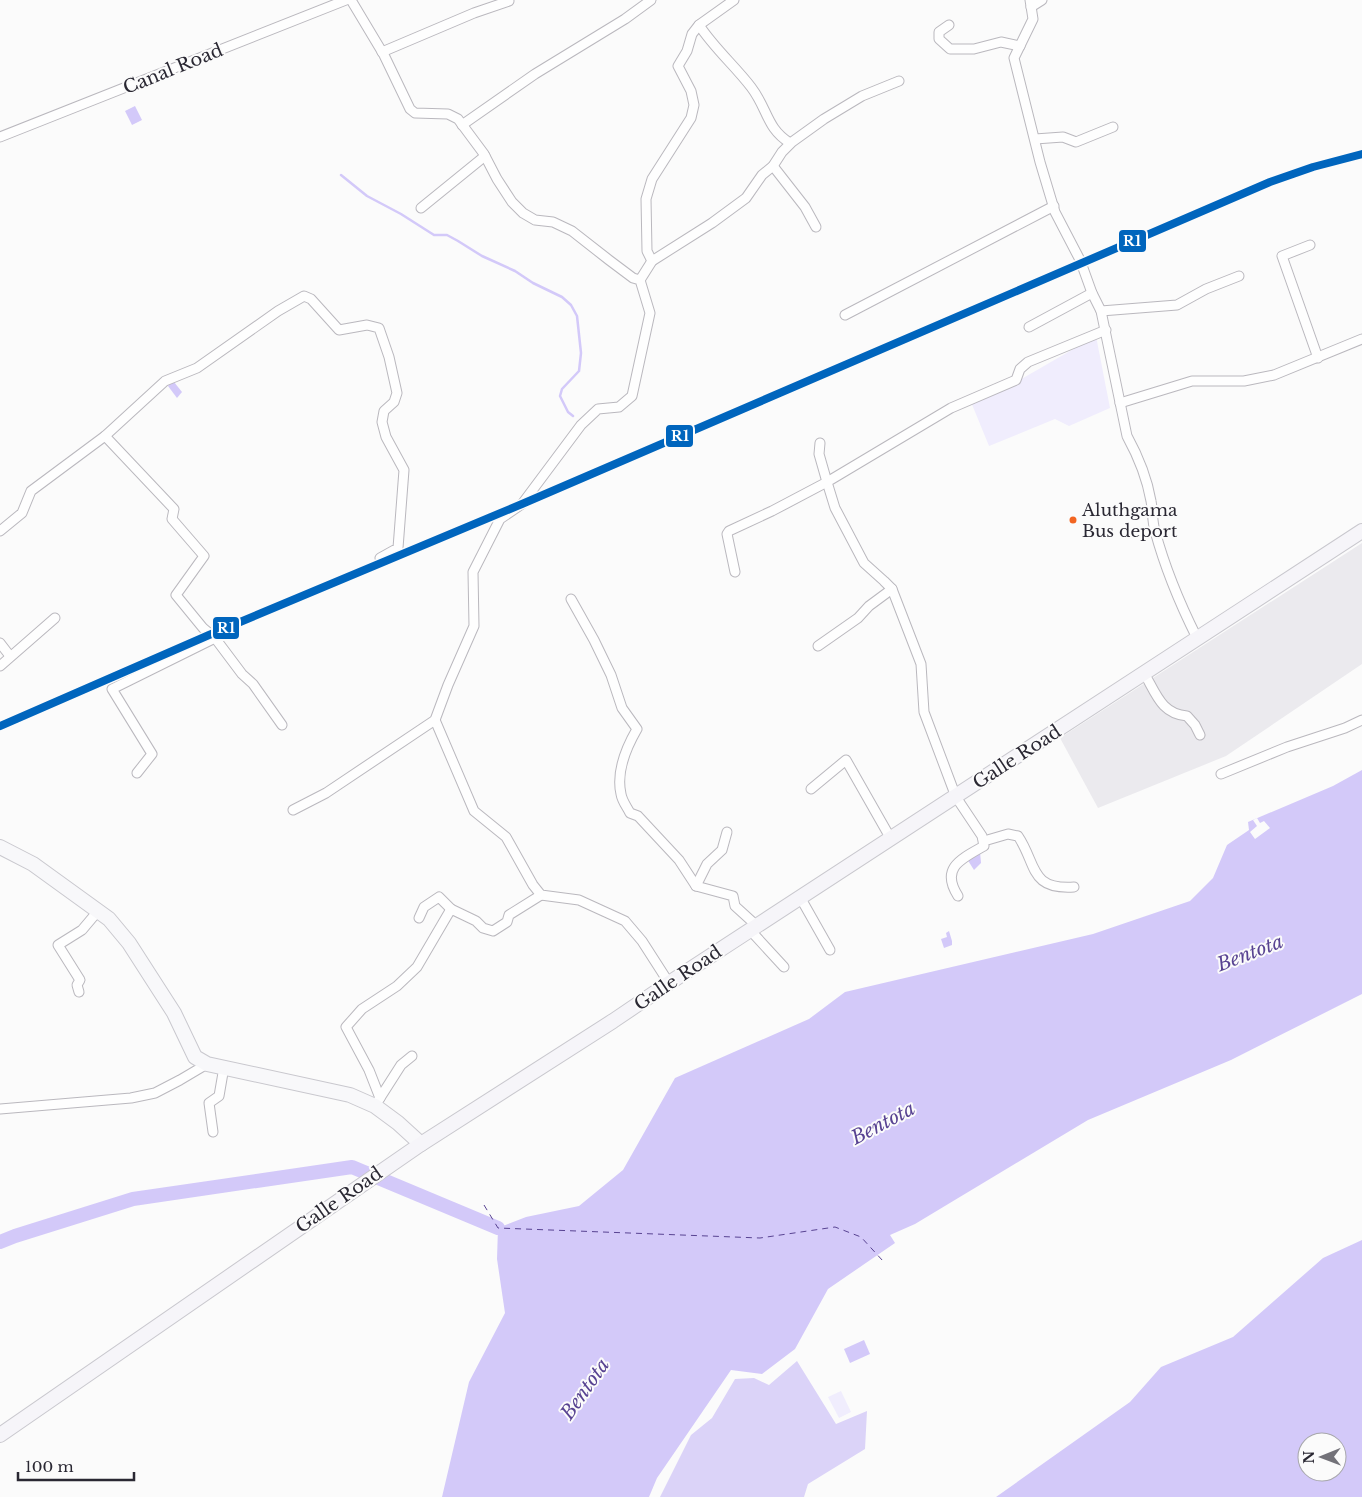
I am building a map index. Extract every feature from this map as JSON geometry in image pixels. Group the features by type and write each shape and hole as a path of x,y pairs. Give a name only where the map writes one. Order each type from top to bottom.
{"highway":[{"name":"Galle Road","path":"0,1435 416,1147 613,1021 669,982 1362,531"}],"main road":[{"path":"0,847 33,864 109,919 129,943 174,1013 195,1057 207,1064 378,1102 398,1122 416,1147"}],"street":[{"name":"Canal Road","path":"0,137 346,0"},
{"path":"351,0 382,52 410,109 415,113 448,114 458,119 485,156 512,202 523,213 535,220 553,222 572,231 609,260 634,278 640,280"},
{"path":"462,125 535,74 651,0"},
{"path":"652,261 647,251 646,199 652,179 691,118 694,105 691,91 678,66 687,51 692,34 698,25 734,0"},
{"path":"1042,0 1031,4 1033,20 1014,58 1054,206 1079,258"},
{"path":"382,52 474,13 509,1"},
{"path":"949,24 939,32 939,39 950,49 974,49 1001,42 1020,46"},
{"path":"698,25 752,88 764,107 771,126 781,137 790,143"},
{"path":"293,810 326,793 435,720 474,626 473,572 500,519 522,504 580,425 598,408 619,407 632,396 650,313 640,280 652,261 712,223 746,198 790,143 824,119 862,96 899,81"},
{"path":"1035,140 1063,137 1076,142 1113,127"},
{"path":"421,208 485,156"},
{"path":"773,166 805,207 816,227"},
{"path":"845,314 1054,206"},
{"path":"1310,245 1282,256 1318,358"},
{"path":"1083,268 1092,294 1101,311 1127,436 1147,482 1154,530 1179,601 1197,638"},
{"path":"1101,311 1177,304 1206,289 1239,276"},
{"path":"1029,327 1092,294"},
{"path":"0,531 22,513 31,491 105,436 165,381 196,368 278,311 304,296 311,299 339,330 368,325 379,328 389,357 397,393 394,402 384,411 382,422 386,437 404,470 398,548 380,558"},
{"path":"735,572 727,534 729,531 772,512 827,482 951,408 1016,380 1020,369 1028,362 1106,330"},
{"path":"1120,402 1192,381 1244,381 1274,375 1362,339"},
{"path":"105,436 174,509 172,519 204,556 176,595 203,628 215,638 242,674 253,684 282,724"},
{"path":"820,442 818,454 835,508 864,563 892,589 921,664 924,712 956,797 984,840 984,846 958,862 950,873 950,881 958,896"},
{"path":"818,646 858,618 869,606 892,589"},
{"path":"570,600 594,640 622,708 637,729 627,746 620,780 621,796 630,812 638,816 680,860 696,886 733,896 735,906 784,967"},
{"path":"0,666 55,618"},
{"path":"137,773 152,754 112,689 215,638"},
{"path":"0,643 10,656"},
{"path":"1144,673 1165,709 1187,716 1195,725 1200,735"},
{"path":"435,720 474,811 506,837 532,885 540,895"},
{"path":"1221,774 1287,747 1345,728 1362,720"},
{"path":"811,789 846,760 891,839"},
{"path":"696,886 707,864 722,850 727,832"},
{"path":"984,840 1008,834 1018,836 1038,877 1050,885 1060,888 1074,887"},
{"path":"419,918 424,907 439,897 451,909 476,921 483,928 493,931 507,922 509,915 540,895 579,900 625,921 642,941 669,982"},
{"path":"800,898 830,950"},
{"path":"378,1102 369,1070 346,1027 362,1009 397,986 417,967 451,909"},
{"path":"79,992 77,985 80,980 58,945 82,930 98,911"},
{"path":"378,1102 401,1065 412,1056"},
{"path":"0,1109 131,1098 155,1093 207,1064"},
{"path":"213,1132 209,1104 219,1096 224,1068"}],"shaded area":[{"path":"1096,336 1110,408 1069,426 1055,419 989,446 971,402 1018,381"},
{"path":"1362,543 1362,664 1226,756 1098,808 1060,738"},
{"path":"797,1361 836,1424 867,1411 865,1449 808,1484 804,1497 660,1497 691,1435 712,1418 735,1379 754,1378 769,1385"},
{"path":"841,1391 851,1412 839,1418 828,1397"}],"water":[{"path":"135,106 142,120 132,125 125,111"},
{"path":"174,382 182,392 177,398 168,386"},
{"name":"Bentota","path":"1362,770 1362,994 1231,1060 1088,1120 915,1224 890,1235 895,1243 828,1289 795,1349 762,1374 731,1370 657,1478 649,1497 442,1497 469,1382 505,1313 497,1259 498,1228 526,1217 579,1206 623,1170 675,1078 809,1019 845,992 1093,934 1190,901 1213,878 1227,845 1249,830 1248,822 1333,786"},
{"path":"980,852 981,863 974,870 967,859"},
{"path":"949,931 952,945 944,948 941,939 947,937 946,933"},
{"path":"1362,1240 1362,1497 996,1497 1130,1402 1161,1367 1233,1337 1323,1258"},
{"path":"864,1340 870,1354 850,1363 844,1349"}],"pier":[{"path":"1257,818 1260,823 1264,821 1270,828 1255,839 1250,832 1257,826 1253,820"}],"waterway":[{"path":"341,175 367,196 401,214 434,235 447,235 482,256 515,271 533,283 562,297 571,305 577,316 581,353 579,371 562,389 560,396 568,412 573,416"},
{"path":"0,1242 133,1199 352,1167 498,1228"}],"ferry route":[{"path":"484,1205 498,1228 760,1238 835,1227 861,1237 883,1261"}],"railway":[{"path":"1353,156 1362,155"}],"transit line":[{"name":"R1","path":"0,726 1270,182 1313,167 1362,154"}],"place":[{"name":"Aluthgama Bus deport","path":"1073,520"}]}
